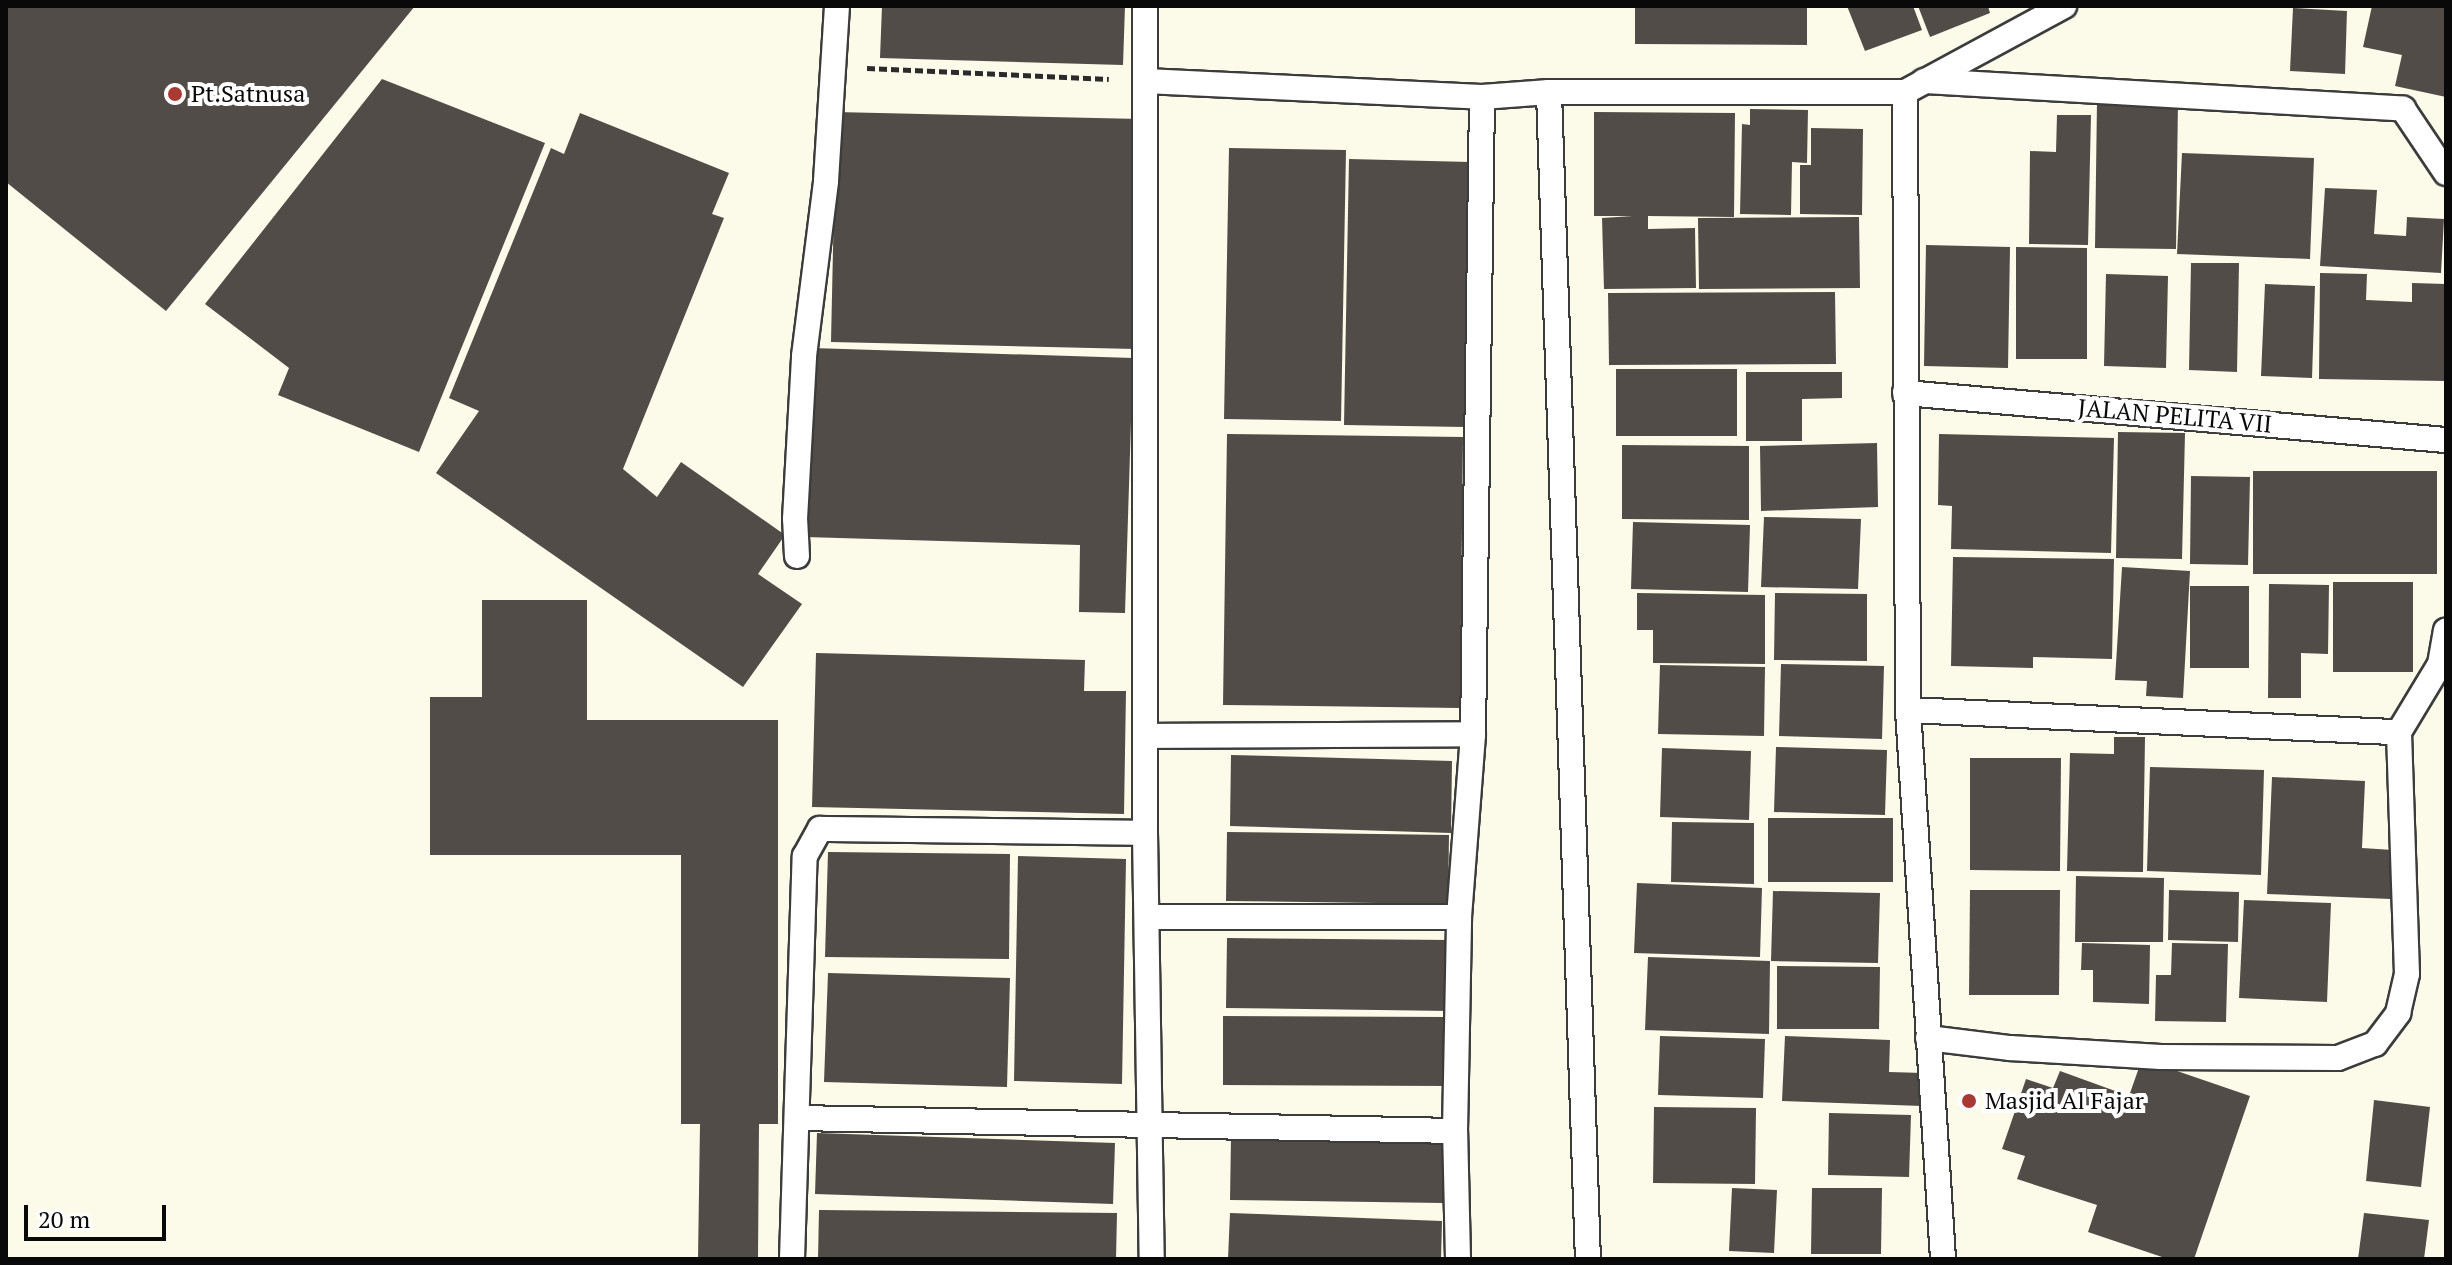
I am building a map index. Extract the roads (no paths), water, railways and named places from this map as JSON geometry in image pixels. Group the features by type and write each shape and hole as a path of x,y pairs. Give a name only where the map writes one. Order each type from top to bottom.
{"lane":[{"path":"797,556 795,519 804,356 826,181 837,6"},
{"path":"1145,6 1145,833 1149,917 1148,1125 1152,1259"},
{"path":"1914,86 2064,6"},
{"path":"1145,81 1482,97 1549,92 1914,86 2403,109 2446,173"},
{"path":"1914,86 1905,393 1908,710 1943,1259"},
{"path":"1549,92 1588,1259"},
{"path":"1458,1259 1455,1131 1459,917 1473,734 1482,97"},
{"name":"JALAN PELITA VII","path":"1905,393 2446,440"},
{"path":"1928,1038 2010,1048 2161,1057 2338,1058 2375,1044 2398,1013 2407,974 2399,732 2440,664 2446,631"},
{"path":"1908,710 2399,732"},
{"path":"1145,736 1473,734"},
{"path":"792,1259 805,856 820,829 1145,833"},
{"path":"1149,917 1459,917"},
{"path":"797,1118 1455,1131"}],"place":[{"name":"Pt.Satnusa","path":"175,94"},
{"name":"Masjid Al Fajar","path":"1969,1101"}]}
